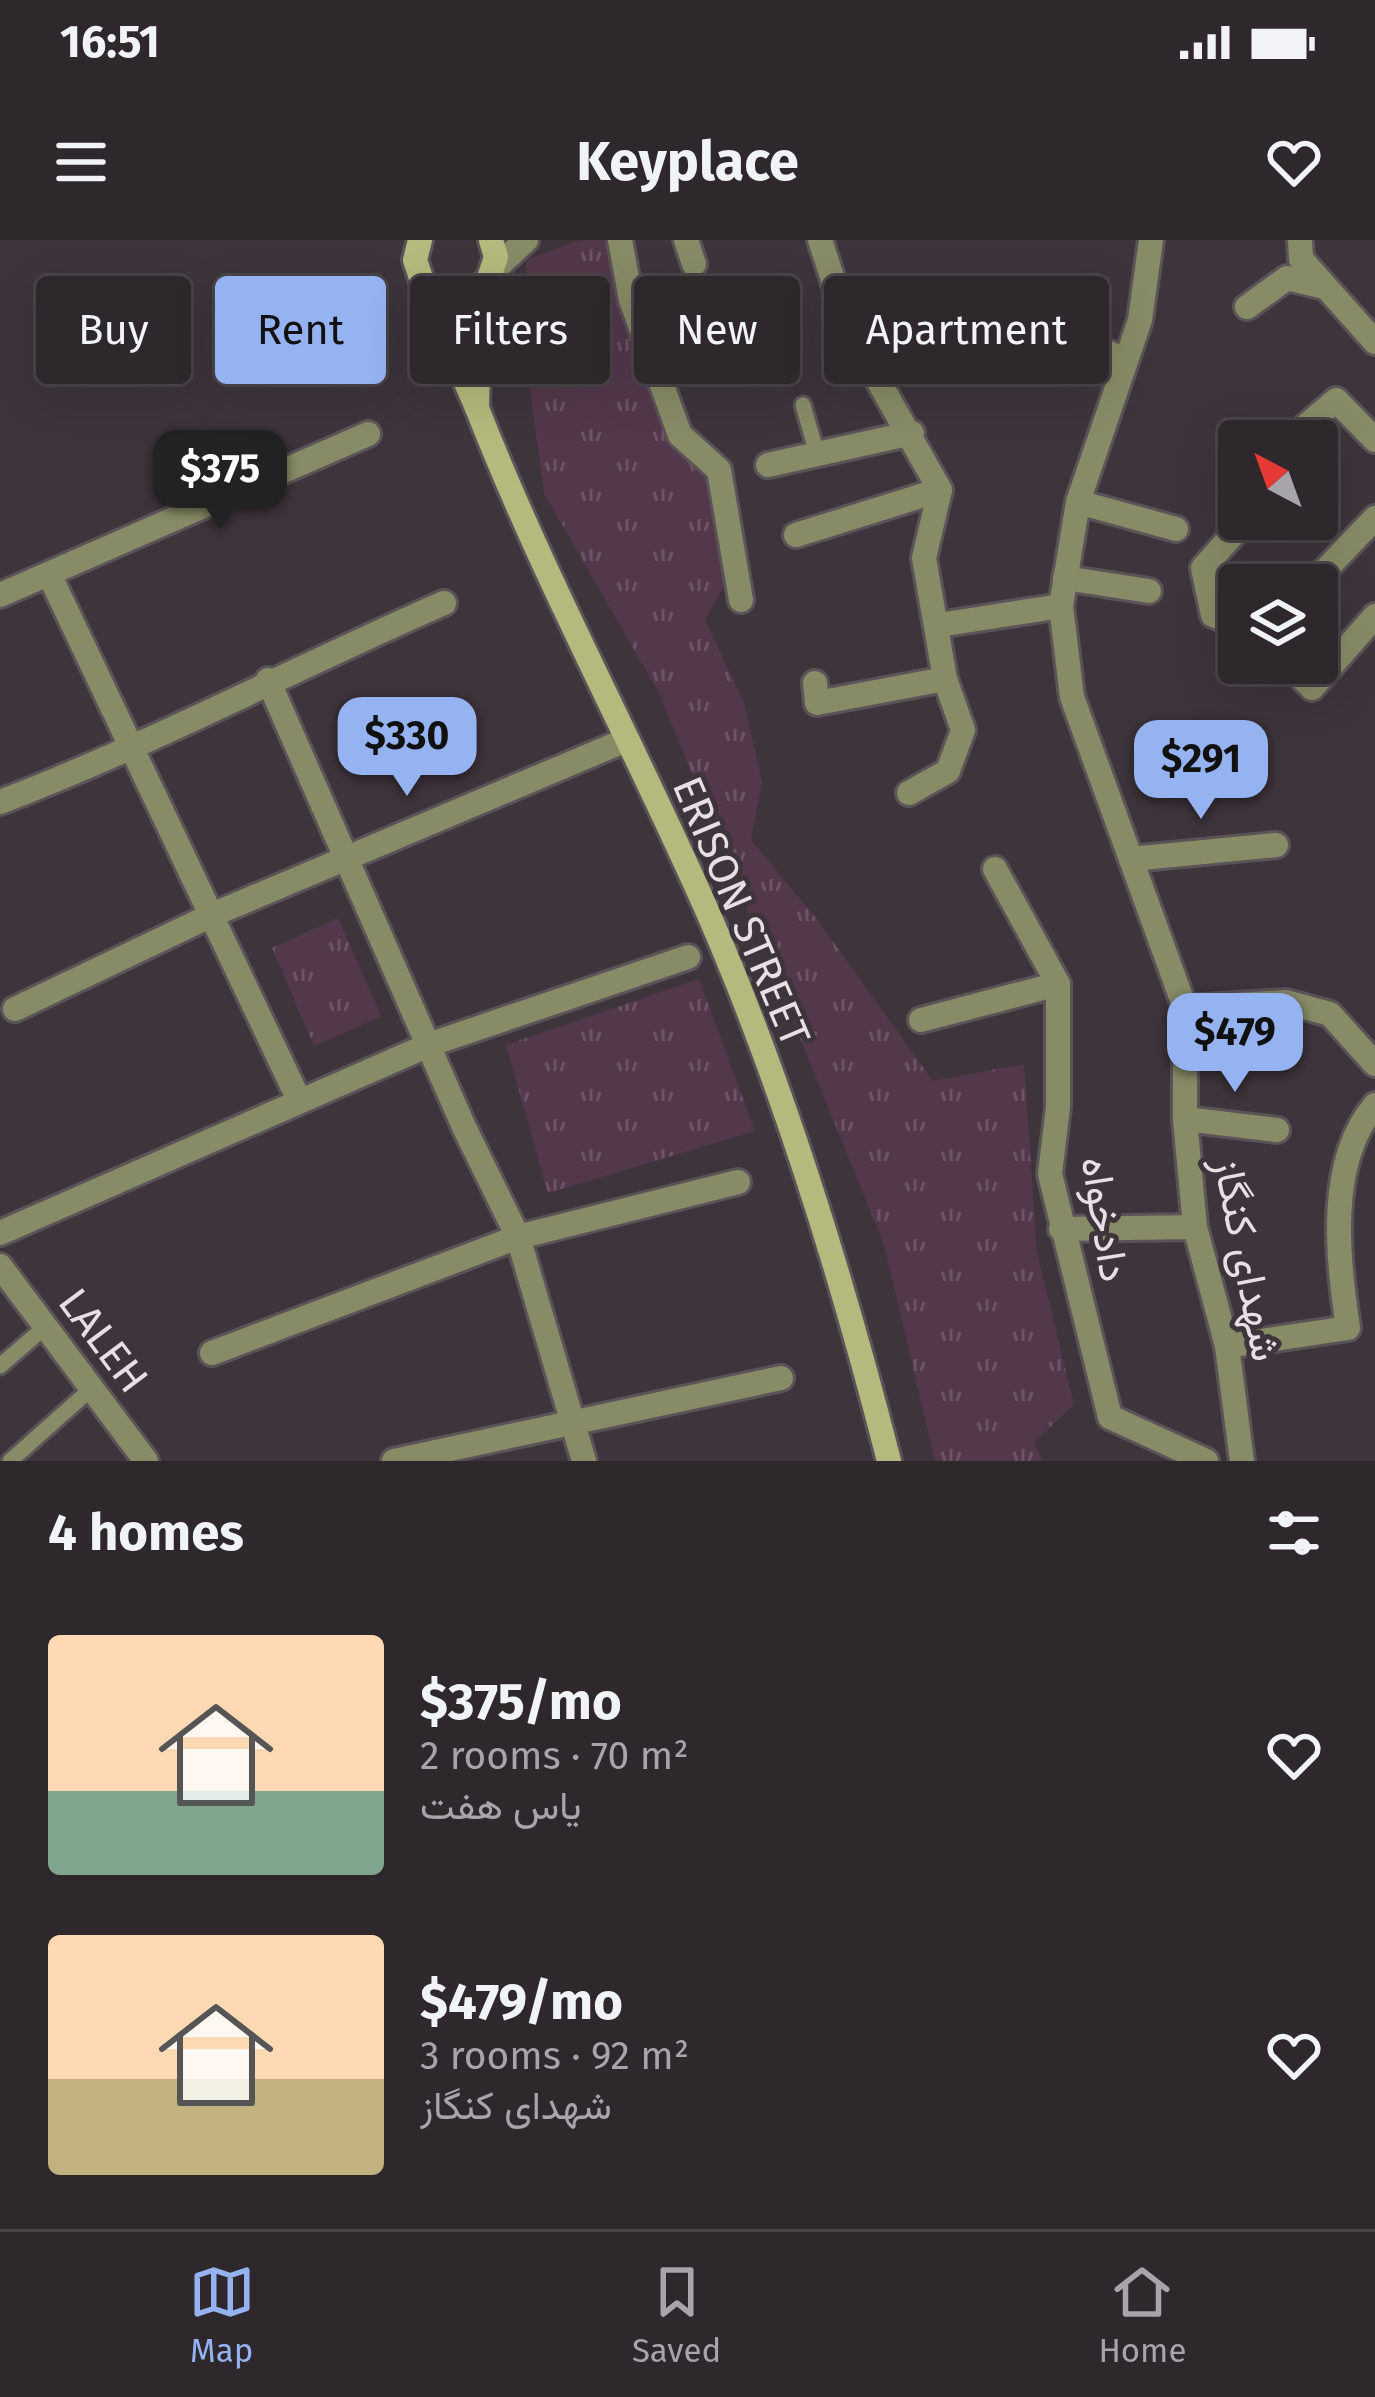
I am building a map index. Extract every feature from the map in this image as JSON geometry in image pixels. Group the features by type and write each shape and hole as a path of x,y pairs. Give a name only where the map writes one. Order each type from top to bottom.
{"main road":[{"name":"ERISON STREET","path":"420,240 415,260 420,276"},
{"path":"487,276 490,240"},
{"name":"ERISON STREET","path":"467,384 519,516 710,917 802,1166 889,1461"},
{"path":"477,408 479,384"}],"street":[{"path":"491,276 526,240"},
{"path":"620,240 631,300 680,436 719,470 741,600"},
{"path":"820,240 831,276"},
{"name":"شهدای کنگاز","path":"1151,240 1140,320 1078,502 1061,606 1072,697 1185,1008 1185,1119 1195,1227 1228,1346 1242,1459"},
{"path":"1300,240 1301,260 1371,330"},
{"path":"1247,307 1287,278 1324,287"},
{"path":"1109,353 1126,360"},
{"path":"882,384 940,490 924,558 945,679 963,730 948,771 909,793"},
{"path":"1312,420 1336,400 1375,440"},
{"path":"768,465 912,433"},
{"path":"0,595 368,434"},
{"path":"796,535 940,490"},
{"path":"1078,502 1176,529"},
{"path":"1331,564 1375,518"},
{"path":"1218,617 1213,615 1203,568 1228,540"},
{"path":"49,574 299,1100"},
{"path":"1065,578 1149,591"},
{"path":"0,802 130,752 268,680 444,604"},
{"path":"939,625 1061,606"},
{"path":"1338,658 1375,616"},
{"path":"815,682 817,704 945,679"},
{"path":"268,680 464,1127 518,1237 584,1461"},
{"path":"15,1009 212,915 626,740"},
{"path":"1131,859 1276,845"},
{"name":"دادخواه","path":"994,869 1058,984 1058,1107 1050,1174 1110,1417 1209,1461 1242,1459"},
{"path":"0,1233 431,1044 688,956"},
{"path":"921,1020 1058,984"},
{"path":"1185,1008 1286,1001 1330,1014 1375,1064"},
{"path":"1228,1346 1348,1328 1336,1245 1346,1177 1372,1116"},
{"path":"1185,1119 1277,1130"},
{"path":"212,1353 518,1237 738,1182"},
{"path":"1061,1229 1195,1227"},
{"name":"LALEH","path":"0,1266 146,1461"},
{"path":"394,1461 781,1378"}],"lane":[{"path":"803,405 817,454"},
{"path":"0,1366 45,1327"},
{"path":"10,1461 92,1388"}],"green space":[{"path":"581,240 612,240 634,311 634,384 657,384 664,408 702,433 712,486 740,557 705,620 744,703 762,782 751,840 816,918 933,1081 1024,1064 1037,1253 1074,1405 1034,1442 1042,1461 935,1461 884,1244 659,693 544,493 529,384 610,384 610,276 526,276 527,260"},
{"path":"338,918 381,1016 314,1046 272,948"},
{"path":"699,979 755,1131 548,1193 506,1045"}]}
